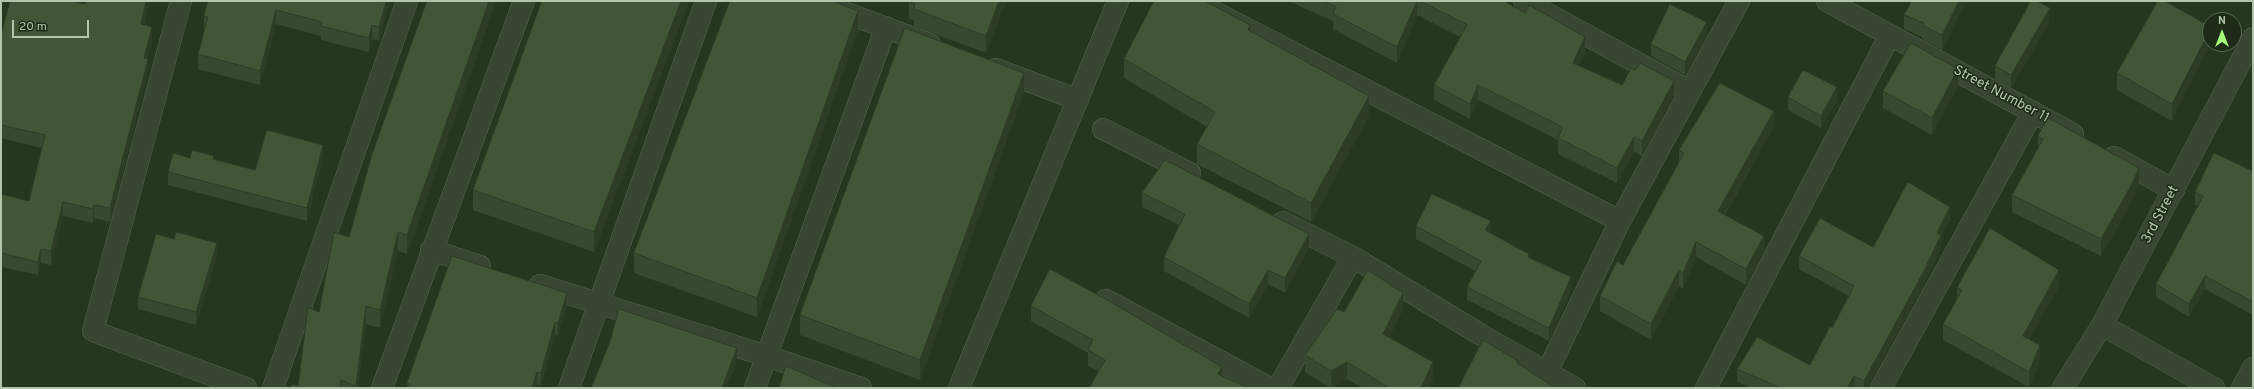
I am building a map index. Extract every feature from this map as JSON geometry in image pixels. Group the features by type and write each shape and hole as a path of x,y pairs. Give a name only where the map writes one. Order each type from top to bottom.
{"street":[{"path":"181,1 93,331 246,388"},
{"path":"273,388 406,1"},
{"path":"382,388 431,250 524,1"},
{"path":"569,388 706,1"},
{"path":"814,1 945,50"},
{"path":"959,388 1118,1"},
{"path":"1193,1 1620,221"},
{"path":"1524,1 1689,91"},
{"path":"1547,372 1620,221 1739,1"},
{"name":"Street Number 11","path":"1827,1 2094,145 2174,190"},
{"path":"755,388 886,27"},
{"path":"1706,388 1890,35"},
{"name":"3rd Street","path":"2064,388 2102,325 2174,190 2245,44"},
{"path":"975,61 1078,100"},
{"path":"1881,388 2033,112"},
{"path":"1103,129 1207,182"},
{"path":"1263,211 1353,257 1483,336 1575,388"},
{"path":"431,250 500,272"},
{"path":"1278,388 1353,257"},
{"path":"523,279 767,356 861,388"},
{"path":"1089,291 1270,388"},
{"path":"2102,325 2214,388"},
{"path":"2242,388 2253,368"}],"building":[{"path":"10,1 71,1 85,4 86,1 146,1 141,24 152,27 144,58 148,59 110,208 94,205 93,209 63,202 51,251 41,249 38,262 1,253 1,194 29,201 45,135 1,125 1,36"},
{"path":"208,1 386,1 379,27 372,25 369,38 321,26 322,22 276,10 260,71 198,54 208,17 204,16"},
{"path":"427,1 489,1 407,235 398,232 380,310 366,306 356,386 341,380 340,388 290,388 292,384 298,386 308,307 319,312 334,232 349,237 372,154"},
{"path":"542,1 681,1 594,232 473,190"},
{"path":"730,1 832,1 858,11 757,298 634,253"},
{"path":"909,1 999,1 986,36 914,9 915,4"},
{"path":"1154,1 1205,1 1250,25 1248,30 1369,96 1311,203 1197,144 1215,112 1124,59"},
{"path":"1323,1 1417,1 1397,47 1333,14 1336,7"},
{"path":"1420,1 1504,1 1525,13 1529,5 1585,37 1573,63 1622,85 1631,68 1636,70 1640,63 1674,81 1642,141 1634,137 1617,168 1558,138 1563,127 1478,85 1470,104 1434,85 1467,25"},
{"path":"1912,1 1959,1 1942,35 1922,25 1924,23 1904,15"},
{"path":"2031,1 2037,1 2050,8 2011,75 1995,66"},
{"path":"2158,1 2165,1 2202,22 2202,46 2172,104 2117,73"},
{"path":"1670,4 1707,22 1685,62 1651,44"},
{"path":"905,28 1024,73 920,360 800,315"},
{"path":"1911,43 1958,69 1932,118 1883,91"},
{"path":"1803,70 1837,87 1821,116 1788,97"},
{"path":"1720,83 1774,111 1718,211 1764,236 1746,269 1696,242 1683,273 1679,270 1651,324 1600,296 1617,261 1623,265 1684,153 1679,150"},
{"path":"2048,118 2139,168 2132,184 2101,239 2012,195 2043,139 2038,136"},
{"path":"267,130 323,145 307,208 168,172 173,153 190,158 192,150 214,156 213,159 255,170"},
{"path":"2214,153 2253,171 2253,302 2205,276 2189,304 2156,284 2203,196 2195,192"},
{"path":"1165,160 1309,234 1285,278 1268,270 1249,304 1164,257 1185,214 1142,193"},
{"path":"1908,182 1950,207 1937,233 1941,235 1923,273 1864,381 1854,376 1847,388 1781,388 1737,369 1757,337 1810,365 1830,326 1832,328 1854,286 1799,256 1820,218 1873,247"},
{"path":"1432,194 1491,221 1485,230 1529,254 1528,257 1571,277 1549,328 1467,287 1481,261 1416,226"},
{"path":"1990,228 2059,270 2023,336 2040,345 2029,372 1943,324 1962,290 1957,288"},
{"path":"176,232 217,243 196,312 138,297 156,234 174,239"},
{"path":"452,256 567,293 558,323 555,322 541,373 537,372 532,388 408,388 410,384 407,383"},
{"path":"1050,269 1107,300 1222,367 1218,374 1249,388 1089,388 1105,360 1088,350 1093,340 1031,306"},
{"path":"1368,270 1403,293 1383,334 1433,362 1421,388 1389,388 1347,362 1331,371 1305,355 1337,309 1344,312"},
{"path":"619,309 737,348 722,388 591,388 610,341"},
{"path":"1483,340 1518,361 1517,363 1555,388 1459,387"},
{"path":"786,366 837,388 779,388"}]}
